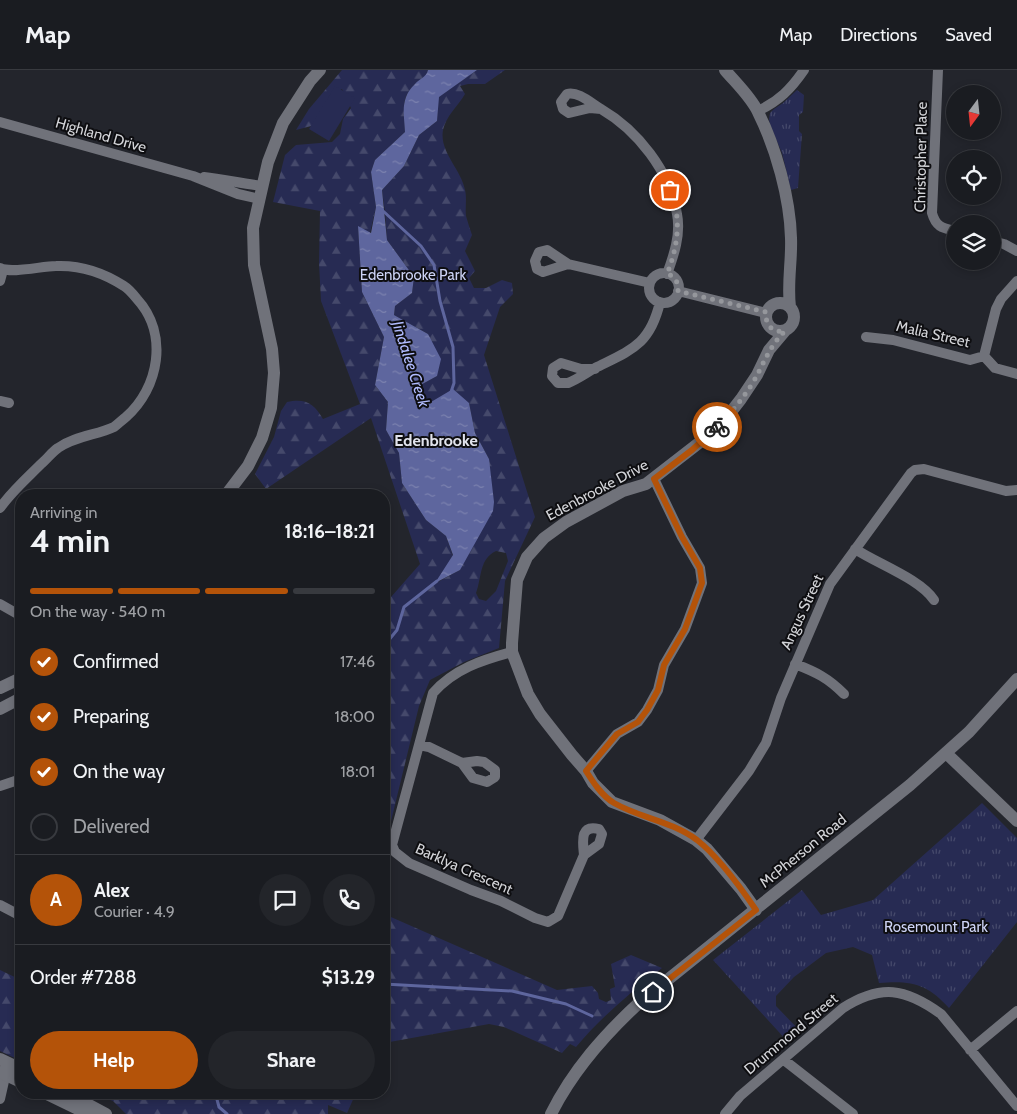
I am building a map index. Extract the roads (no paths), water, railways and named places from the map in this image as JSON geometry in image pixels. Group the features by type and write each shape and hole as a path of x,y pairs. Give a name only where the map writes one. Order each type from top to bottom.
{"street":[{"path":"231,489 248,466 262,438 271,408 274,373 272,349 254,265 253,228 268,162 283,123 310,81 320,70"},
{"path":"725,70 758,111 773,151 786,197 791,249 788,282 790,307"},
{"path":"758,111 777,101 790,89 804,70"},
{"name":"Christopher Place","path":"938,70 932,214 935,222 946,229"},
{"path":"601,109 615,117 649,151 662,172 671,194 677,214 678,236 673,259 667,274"},
{"name":"Highland Drive","path":"0,122 193,176 238,194 260,199"},
{"name":"Highland Drive","path":"193,176 219,178 238,184 263,186"},
{"path":"1001,243 1017,250"},
{"path":"568,264 650,283"},
{"path":"0,281 1,269 58,266 82,268 104,275 126,287 144,306 156,337 157,353 154,374 146,393 134,410 114,426 82,436 58,448 18,489"},
{"path":"667,274 675,279 678,284 677,295 671,300 660,302 650,295 650,283 656,275 667,274"},
{"path":"984,356 996,309 1001,299 1017,281"},
{"path":"776,303 786,304 794,313 794,321 785,331 775,331 771,328 766,320 766,312 776,303 788,282"},
{"path":"678,291 766,312"},
{"path":"594,369 638,345 653,325 660,302"},
{"name":"Edenbrooke Drive","path":"769,350 771,328"},
{"name":"Edenbrooke Drive","path":"756,910 716,860 696,840 660,820 612,802 593,783 528,694 512,652 512,643 517,580 527,557 544,538 566,522 623,491 646,484 692,450 727,417 751,385 769,350 785,331"},
{"name":"Malia Street","path":"866,337 893,340 970,360 984,356 995,368 1017,374"},
{"name":"Angus Street","path":"696,840 749,771 766,743 781,698 830,584 911,473 915,470 924,469 1008,491 1017,490"},
{"path":"586,771 617,734 638,722 647,710 658,690 664,665 685,629 702,583 700,568 682,537 654,479"},
{"path":"0,508 15,492"},
{"path":"855,549 916,583 928,592 934,600"},
{"path":"0,604 15,613"},
{"name":"Barklya Crescent","path":"512,652 470,665 450,677 433,693 392,846 395,852 409,862 548,922 558,916 584,855"},
{"path":"795,664 832,682 844,694"},
{"name":"McPherson Road","path":"551,1114 576,1072 614,1026 640,1002 910,786 969,732 1017,679"},
{"path":"0,688 15,681"},
{"path":"0,709 15,701"},
{"path":"419,745 429,747 462,763"},
{"path":"946,753 1017,821"},
{"path":"0,786 15,782"},
{"path":"1,906 15,913"},
{"name":"Drummond Street","path":"725,1114 740,1096 843,1008 859,998 871,994 889,992 908,995 925,1002 941,1014 1017,1106"},
{"path":"970,1050 1017,1011"},
{"path":"784,1060 853,1114"},
{"path":"3,1067 15,1077"},
{"path":"0,1099 3,1067"},
{"path":"57,1099 88,1114"},
{"path":"79,1099 106,1114"}],"water":[{"path":"428,70 477,70 439,97 437,121 419,135 404,166 382,190 387,240 414,277 412,293 395,306 394,315 428,334 441,359 437,376 415,388 418,398 431,402 453,389 469,403 475,433 489,459 494,502 493,511 460,570 435,583 453,555 446,536 426,520 402,483 399,453 386,430 388,402 375,385 384,337 362,292 358,226 371,233 376,207 371,172 375,160 405,132 405,100 410,89 426,75"}],"waterway":[{"path":"382,210 421,246 434,265 440,301 453,347 454,383 451,392"},
{"name":"Jindalee Creek","path":"390,639 397,630 404,607 437,581"},
{"path":"390,984 512,991 566,1004 592,1016"},
{"name":"Jindalee Creek","path":"217,1099 219,1107 227,1114"}],"district":[{"name":"Edenbrooke","path":"436,440"}],"park label":[{"name":"Edenbrooke Park","path":"413,275"},
{"name":"Rosemount Park","path":"936,927"}]}
